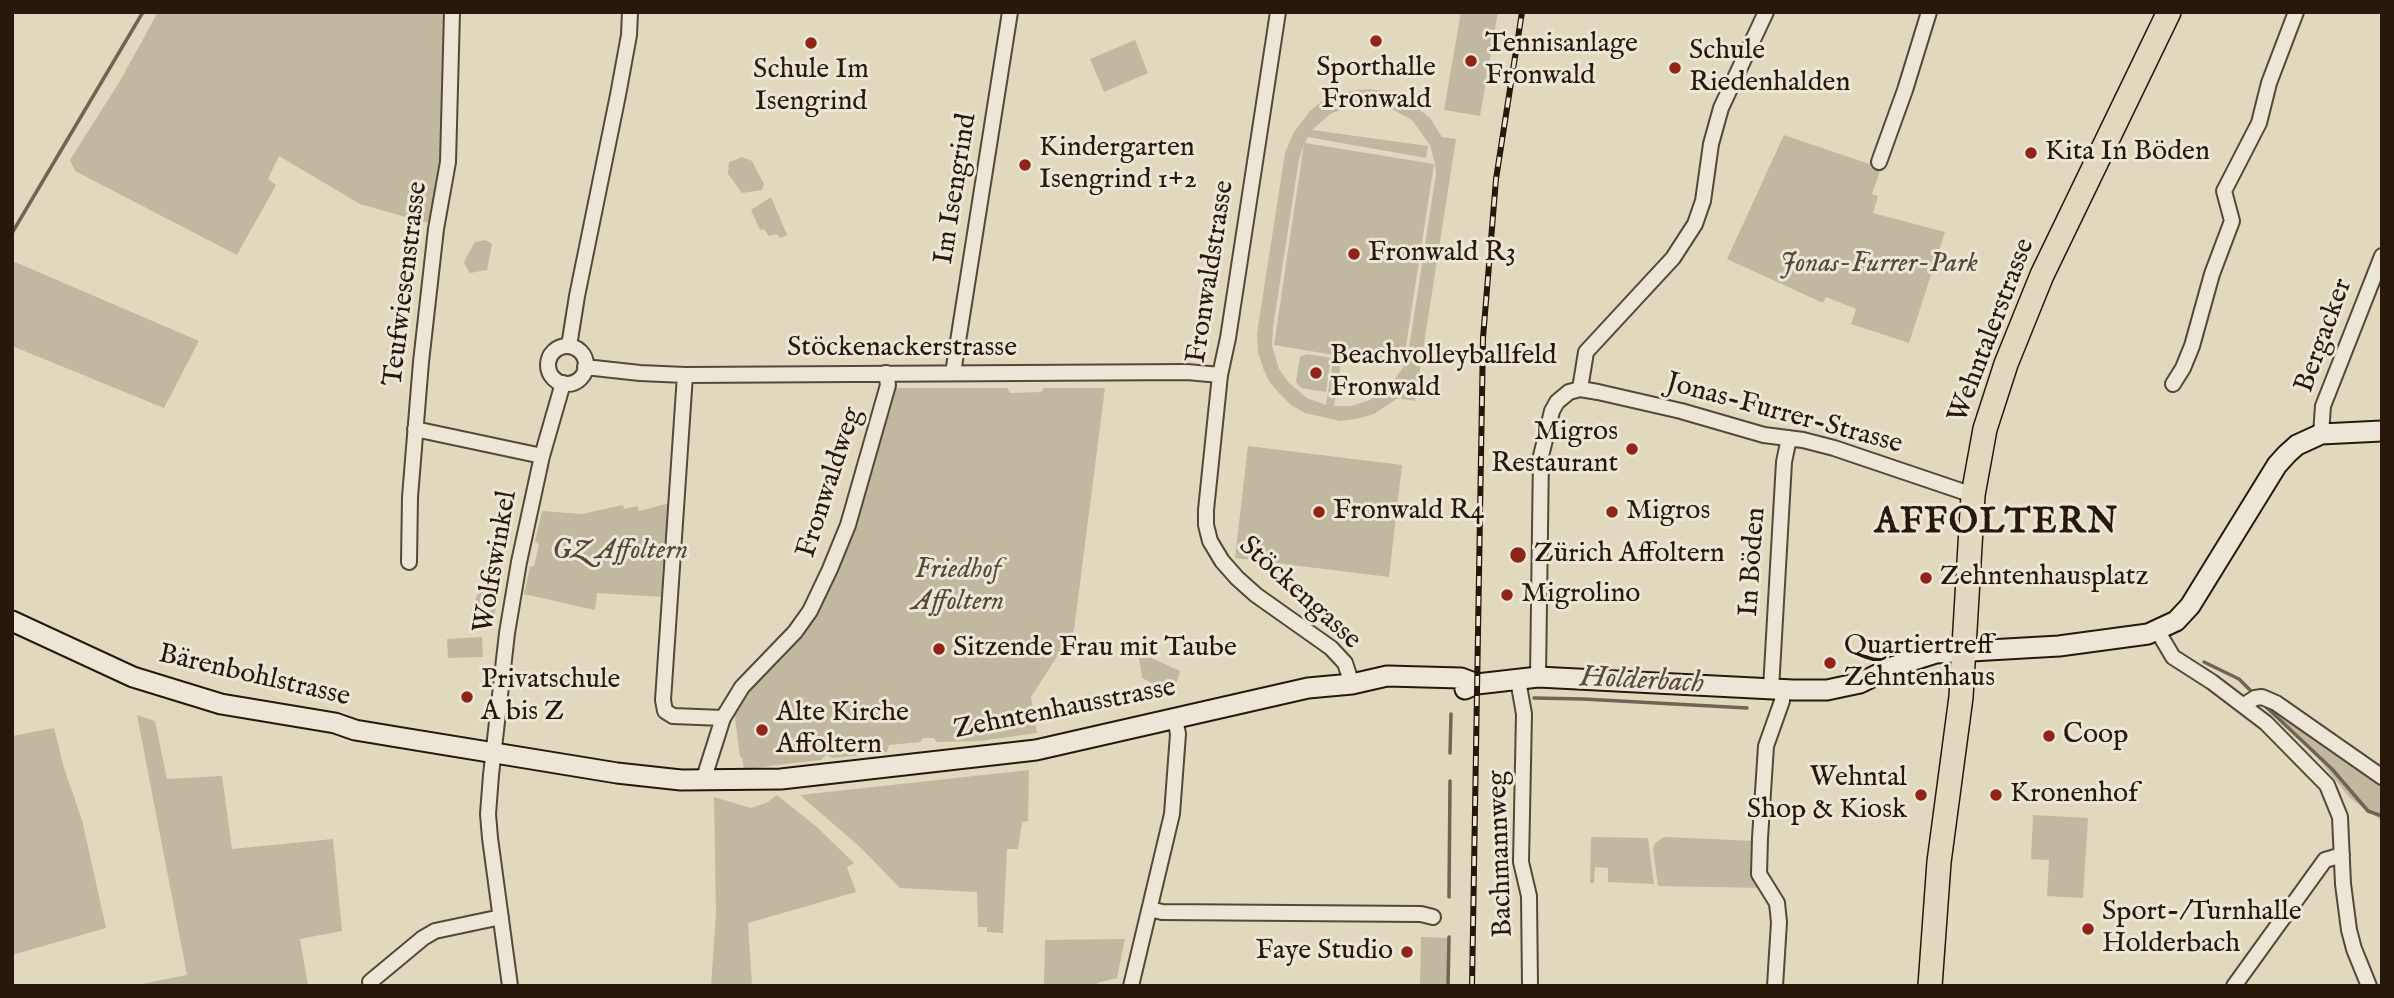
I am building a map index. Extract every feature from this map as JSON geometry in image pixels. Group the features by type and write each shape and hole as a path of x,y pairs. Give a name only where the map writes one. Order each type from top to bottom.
{"main road":[{"name":"Wehntalerstrasse","path":"1930,986 1939,862 1955,755 1965,651 1973,495 1985,429 2042,275 2168,12"}],"street":[{"name":"Teufwiesenstrasse","path":"409,562 415,429 436,229 447,162 452,12"},
{"path":"569,346 629,34 630,12"},
{"name":"Im Isengrind","path":"953,373 1010,12"},
{"name":"Fronwaldstrasse","path":"1210,541 1206,510 1220,375 1279,12"},
{"path":"1538,677 1540,471 1543,439 1557,402 1565,394 1580,390 1586,352 1673,258 1695,224 1703,201 1711,144 1721,108 1766,12"},
{"path":"1879,162 1929,12"},
{"path":"2173,384 2192,346 2212,274 2232,221 2224,191 2259,123 2269,83 2296,12"},
{"name":"Bergacker","path":"2321,434 2323,406 2382,256"},
{"path":"569,346 583,356 586,367 575,382 563,383 551,374 548,364 555,351 569,346"},
{"name":"Stöckenackerstrasse","path":"586,367 640,373 685,374 1187,372 1220,375"},
{"name":"Fronwaldweg","path":"703,781 723,718 742,687 785,643 810,611 830,569 848,526 888,385 886,373"},
{"path":"685,374 663,700 665,711 673,716 723,718"},
{"name":"Wolfswinkel","path":"510,986 488,814 507,633 519,562 542,456 563,383"},
{"name":"Jonas-Furrer-Strasse","path":"1580,390 1681,411 1764,435 1834,448 1973,495"},
{"path":"415,429 542,456"},
{"path":"2369,986 2349,930 2340,817 2327,785 2266,723 2173,657 2157,630 2176,621 2190,606 2277,465 2297,445 2321,434 2382,431"},
{"name":"In Böden","path":"1775,986 1779,922 1777,903 1759,874 1766,746 1782,701 1777,689 1784,475 1789,438"},
{"name":"Stöckengasse","path":"1210,541 1222,561 1256,595 1342,658 1352,684"},
{"name":"Bärenbohlstrasse","path":"12,621 134,677 221,704 335,723 355,730 495,752"},
{"name":"Zehntenhausstrasse","path":"495,752 617,773 703,781 781,779 1035,750 1308,688 1352,684 1387,676 1461,678 1477,684 1538,677 1777,689 1843,688 1913,659 1936,653 2069,645 2130,637 2157,630"},
{"name":"Bachmannweg","path":"1518,680 1524,714 1521,862 1529,896 1530,986"},
{"path":"2244,705 2262,697 2276,703 2382,777"},
{"path":"1131,986 1172,814 1178,734 1175,718"},
{"path":"2234,986 2325,860 2342,855"},
{"path":"1150,909 1162,912 1421,914 1433,917"},
{"path":"370,982 435,931 501,917"}],"green space":[{"path":"158,12 448,12 446,136 435,219 423,222 360,204 279,156 268,179 276,185 237,255 75,171 70,160 120,81"},
{"name":"Tennisanlage Fronwald","path":"1461,12 1498,12 1480,116 1444,110"},
{"path":"1135,40 1148,73 1104,92 1090,59"},
{"name":"Fronwald R3","path":"1369,89 1388,92 1411,103 1430,118 1442,137 1456,139 1415,401 1398,398 1374,414 1340,421 1305,413 1291,405 1279,393 1263,368 1258,352 1257,333 1285,153 1294,132 1310,111 1326,98","holes":["1357,104 1386,106 1412,120 1430,145 1435,164 1436,174 1404,366 1391,385 1370,400 1351,406 1334,406 1342,356 1403,365 1434,164 1305,143 1308,137 1426,158 1428,146 1312,130 1330,114","1304,144 1274,345 1334,355 1326,405 1307,398 1289,383 1279,369 1272,345 1299,159"]},
{"name":"Jonas-Furrer-Park","path":"1784,135 1881,168 1872,194 1878,196 1873,213 1945,232 1909,343 1851,324 1856,309 1826,297 1823,303 1727,259"},
{"path":"742,157 752,161 764,184 762,190 742,193 728,174 729,162"},
{"path":"771,197 787,235 780,238 777,234 769,236 764,229 760,230 751,210"},
{"path":"486,240 492,244 487,270 470,273 464,263 466,258 475,242"},
{"path":"15,262 199,341 164,408 12,346 12,267"},
{"name":"Beachvolleyballfeld Fronwald","path":"1306,354 1331,358 1326,392 1301,388 1296,382 1300,357"},
{"name":"Friedhof Affoltern","path":"895,388 1007,388 1010,393 1041,392 1044,388 1105,388 1074,630 1031,697 1037,733 980,741 937,742 934,738 923,738 920,742 889,745 887,752 833,758 826,755 821,760 744,769 734,710 739,699 803,628"},
{"name":"Fronwald R4","path":"1248,446 1402,465 1389,577 1235,558"},
{"name":"GZ Affoltern","path":"670,503 664,597 597,593 595,610 524,594 530,567 534,566 539,545 535,541 542,511 582,514 623,505 624,509 637,506 639,511"},
{"path":"483,581 499,584 493,628 470,628 472,608"},
{"path":"482,637 483,657 448,658 447,639"},
{"path":"1138,652 1180,671 1173,694 1142,678"},
{"path":"2268,707 2382,782 2382,821 2350,798 2316,756 2267,709"},
{"path":"137,715 155,721 167,779 222,776 232,849 333,839 342,931 300,939 308,986 131,986 187,975"},
{"path":"54,728 82,820 106,928 12,955 12,736"},
{"path":"1029,770 1028,821 1022,822 1018,849 1007,849 1003,933 987,932 987,927 978,927 977,892 900,888 861,848 800,795"},
{"path":"777,795 818,828 854,863 847,867 856,892 748,923 752,986 711,986 716,914 714,797 751,808 766,803"},
{"path":"2033,815 2088,818 2083,898 2047,896 2049,860 2031,859"},
{"path":"1591,837 1648,838 1654,884 1608,882 1608,868 1595,867 1594,883 1590,883"},
{"path":"1664,837 1756,841 1764,888 1658,886 1653,849 1655,843"},
{"path":"1421,937 1448,938 1447,986 1420,986"},
{"path":"1125,939 1117,978 1097,983 1097,986 1044,986 1045,940"}],"waterway":[{"path":"12,233 143,12"},
{"name":"Holderbach","path":"2204,662 2239,679 2252,692"},
{"name":"Holderbach","path":"1534,698 1747,708"},
{"name":"Holderbach","path":"2262,703 2332,769 2368,811 2382,816"},
{"name":"Holderbach","path":"1450,753 1451,714"},
{"name":"Holderbach","path":"1449,897 1450,781"},
{"name":"Holderbach","path":"1448,986 1449,937"}],"railway":[{"path":"1472,986 1483,338 1496,179 1522,12"}],"place":[{"name":"Sporthalle Fronwald","path":"1376,41"},
{"name":"Schule Im Isengrind","path":"811,43"},
{"name":"Tennisanlage Fronwald","path":"1471,61"},
{"name":"Schule Riedenhalden","path":"1675,68"},
{"name":"Kita In Böden","path":"2031,153"},
{"name":"Kindergarten Isengrind 1+2","path":"1025,165"},
{"name":"Fronwald R3","path":"1354,254"},
{"name":"Beachvolleyballfeld Fronwald","path":"1316,373"},
{"name":"Migros Restaurant","path":"1632,449"},
{"name":"Fronwald R4","path":"1319,512"},
{"name":"Migros","path":"1612,512"},
{"name":"Zürich Affoltern","path":"1518,555"},
{"name":"Zehntenhausplatz","path":"1926,578"},
{"name":"Migrolino","path":"1507,595"},
{"name":"Sitzende Frau mit Taube","path":"939,649"},
{"name":"Quartiertreff Zehntenhaus","path":"1830,663"},
{"name":"Privatschule A bis Z","path":"467,697"},
{"name":"Alte Kirche Affoltern","path":"762,730"},
{"name":"Coop","path":"2049,736"},
{"name":"Wehntal Shop & Kiosk","path":"1921,795"},
{"name":"Kronenhof","path":"1996,795"},
{"name":"Sport-/Turnhalle Holderbach","path":"2088,929"},
{"name":"Faye Studio","path":"1407,952"}],"district":[{"name":"AFFOLTERN","path":"1997,525"}]}
